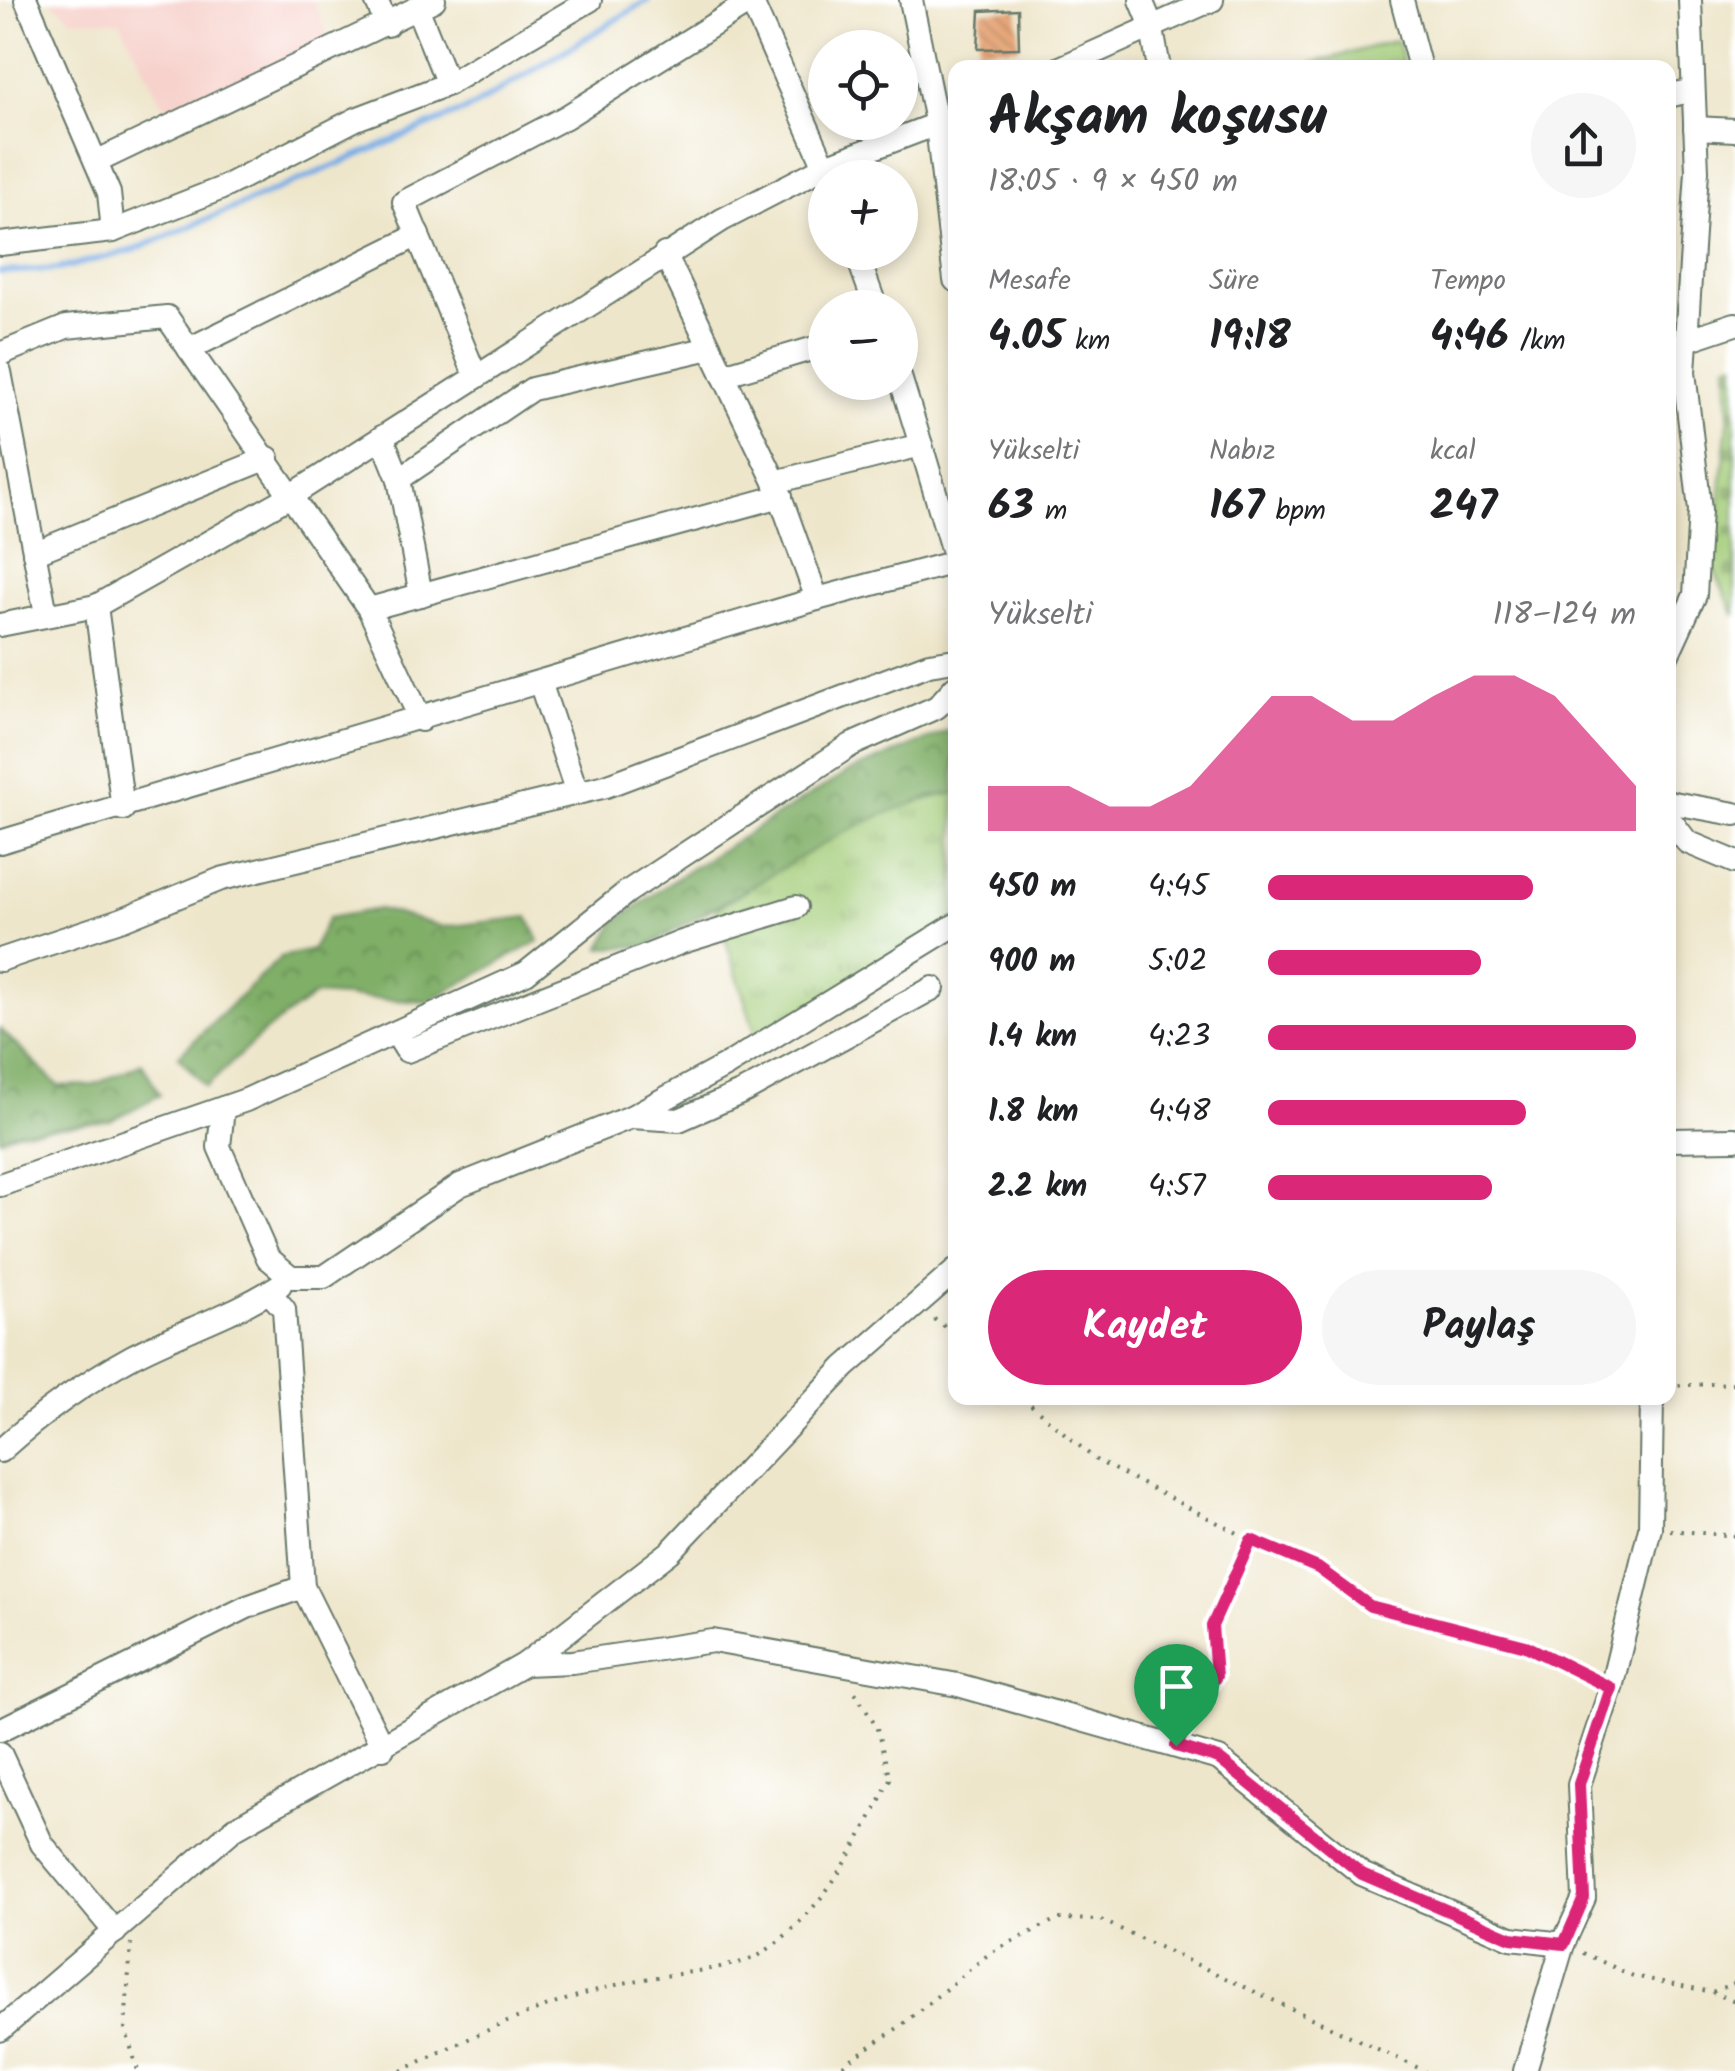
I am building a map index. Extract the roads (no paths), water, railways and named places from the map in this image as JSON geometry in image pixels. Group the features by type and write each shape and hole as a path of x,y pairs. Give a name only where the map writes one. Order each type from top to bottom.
{"street":[{"path":"26,0 108,193 113,231"},
{"path":"376,0 387,24"},
{"path":"0,244 113,231 220,189 356,119 448,84 590,0"},
{"path":"911,0 946,121 948,156"},
{"path":"1141,0 1152,24 1158,60"},
{"path":"1077,60 1212,0"},
{"path":"1402,0 1418,60"},
{"path":"1676,637 1695,595 1700,510 1676,375 1687,340 1697,171 1690,0"},
{"path":"476,377 404,202 566,117 752,2 823,160"},
{"path":"96,162 426,5 448,84"},
{"path":"1676,94 1693,90"},
{"path":"856,160 946,121"},
{"path":"1695,128 1735,130"},
{"path":"0,625 96,606 292,495 665,254 808,182"},
{"path":"189,349 418,235"},
{"path":"665,254 778,489 816,599"},
{"path":"0,354 66,327 167,317 369,609 421,720"},
{"path":"1687,340 1735,324"},
{"path":"399,479 532,389 710,348"},
{"path":"723,375 808,350"},
{"path":"515,351 532,389"},
{"path":"0,372 46,614"},
{"path":"907,400 948,536"},
{"path":"382,437 399,479 422,595"},
{"path":"369,609 921,445"},
{"path":"34,553 268,458"},
{"path":"0,842 123,809 948,562"},
{"path":"96,606 123,809"},
{"path":"0,960 123,919 221,878 606,786 929,664 948,661"},
{"path":"541,684 576,793"},
{"path":"0,1184 223,1108 397,1035 526,973 627,892 851,746 937,707 948,695"},
{"path":"1676,803 1735,814"},
{"path":"1676,828 1687,842 1735,862"},
{"path":"397,1035 406,1051 682,942 796,908"},
{"path":"0,1451 45,1411 134,1356 240,1312 291,1277 324,1276 460,1185 631,1117 727,1065 948,929"},
{"path":"631,1117 679,1120 729,1098 934,988"},
{"path":"223,1108 219,1147 268,1258 291,1277"},
{"path":"1676,1140 1735,1138"},
{"path":"0,2030 235,1828 526,1664 670,1552 845,1367 948,1277"},
{"path":"270,1292 284,1309 297,1450 303,1587 383,1748"},
{"path":"1525,2071 1564,1944 1584,1898 1579,1784 1611,1688 1650,1528 1652,1405"},
{"path":"0,1730 247,1607 303,1587"},
{"path":"526,1664 572,1662 713,1641 958,1685 1219,1759 1362,1874 1511,1938 1564,1944"},
{"path":"0,1752 42,1844 123,1925"}],"waterway":[{"path":"0,272 58,269 134,250 473,107 648,0"}]}
